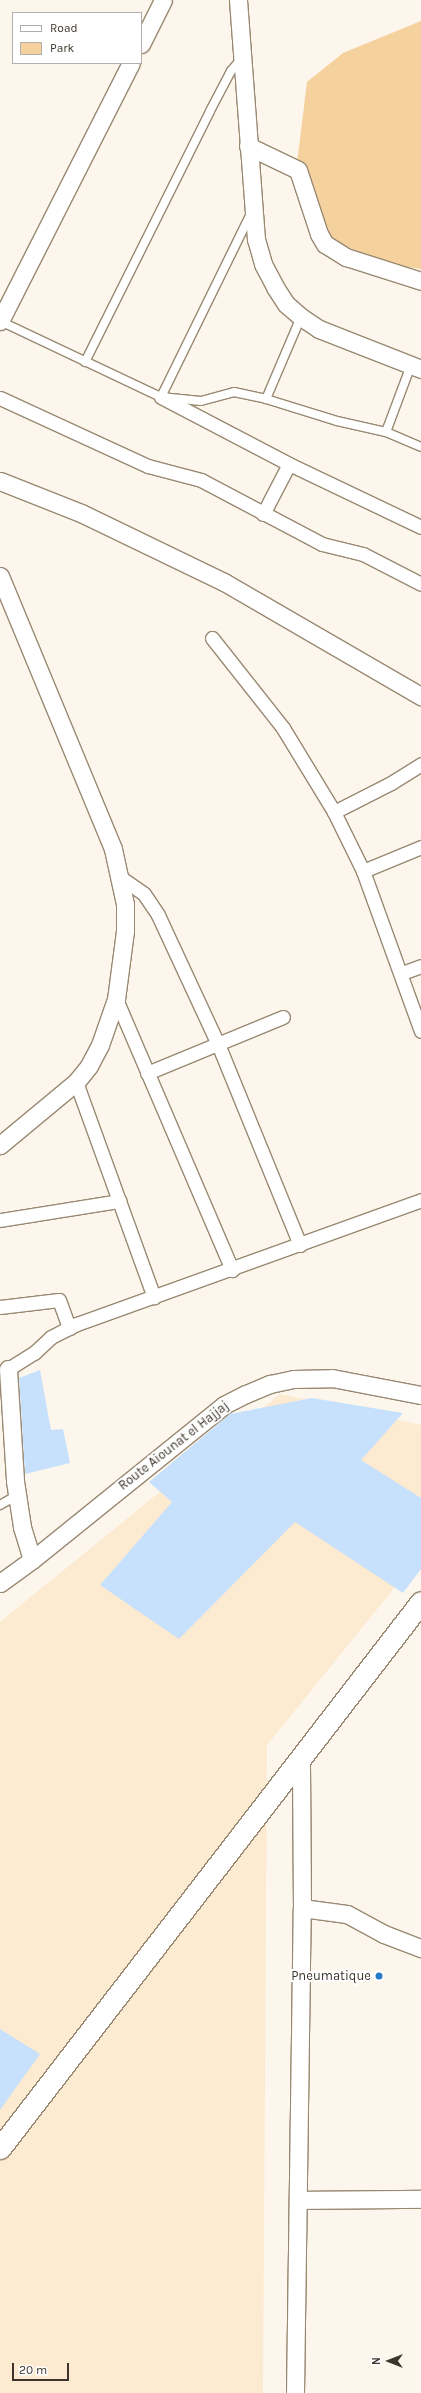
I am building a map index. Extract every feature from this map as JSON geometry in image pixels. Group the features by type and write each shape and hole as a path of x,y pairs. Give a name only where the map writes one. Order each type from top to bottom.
{"street":[{"path":"142,42 163,0"},
{"path":"238,0 256,239 263,264 286,304 301,317 319,329 416,367"},
{"path":"3,310 130,64"},
{"path":"248,146 298,170 319,234 326,244 346,257 421,280"},
{"path":"161,397 289,464 421,527"},
{"path":"0,398 148,466 201,480 322,544 363,554 421,584"},
{"path":"263,514 289,464"},
{"path":"0,480 81,513 224,582 421,696"},
{"path":"0,576 113,849 125,904 125,931 116,999 100,1046 76,1082 0,1144"},
{"path":"212,638 283,728 334,812 363,872 402,974 421,1031"},
{"path":"334,812 392,783 421,764"},
{"path":"363,872 421,847"},
{"path":"120,877 144,894 154,908 218,1044 300,1245"},
{"path":"402,974 421,966"},
{"path":"116,999 232,1270"},
{"path":"147,1073 283,1017"},
{"path":"76,1082 154,1297"},
{"path":"32,1560 17,1495 4,1371 34,1353 51,1337 69,1328 421,1200"},
{"path":"0,1220 119,1201"},
{"path":"0,1307 59,1300 69,1328"},
{"name":"Route Aiounat el Hajjaj","path":"0,1583 32,1560 218,1410 246,1394 270,1384 293,1379 332,1378 403,1390 421,1396"},
{"path":"0,2148 421,1602"},
{"path":"295,2393 302,1908 301,1758"},
{"path":"302,1908 347,1914 384,1934 421,1948"},
{"path":"298,2200 421,2199"}],"lane":[{"path":"85,362 224,84 243,57"},
{"path":"161,397 254,207"},
{"path":"3,310 85,362 161,397 201,401 234,392 266,398 337,421 386,432 421,447"},
{"path":"266,398 301,317"},
{"path":"386,432 416,367"},
{"path":"0,1505 17,1495"}],"shaded area":[{"path":"280,1394 421,1425 421,1555 267,1745 263,2393 0,2393 0,1622"}],"green space":[{"path":"421,21 421,269 386,264 316,233 296,171 307,82 343,53"}],"building":[{"path":"40,1370 51,1430 63,1429 70,1463 25,1474 19,1378"},
{"path":"312,1398 403,1413 361,1460 421,1498 421,1569 403,1593 295,1522 179,1639 100,1585 172,1502 149,1482 230,1414"},
{"path":"0,2029 40,2054 0,2110"}],"place":[{"name":"Pneumatique","path":"379,1976"}]}
